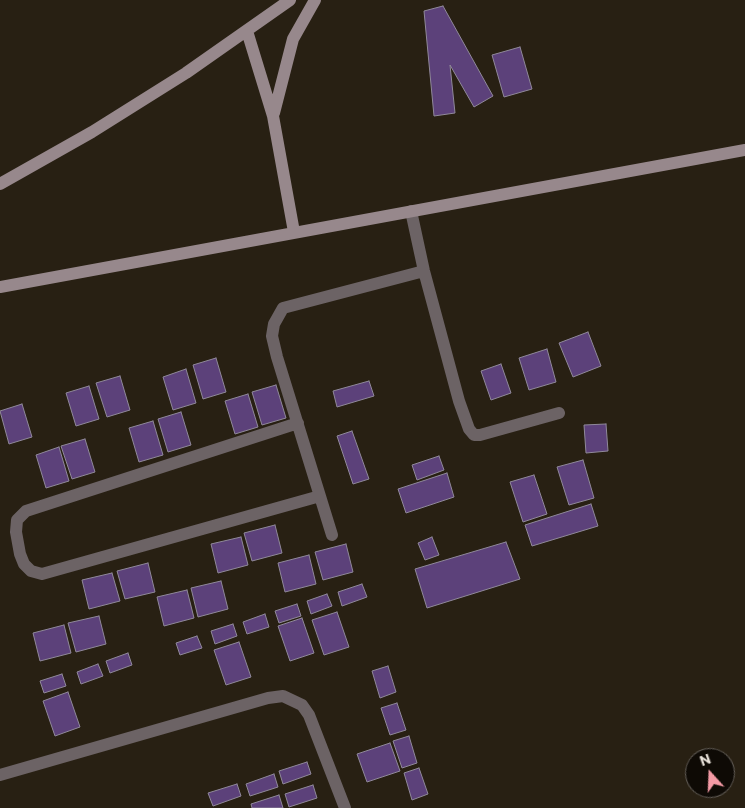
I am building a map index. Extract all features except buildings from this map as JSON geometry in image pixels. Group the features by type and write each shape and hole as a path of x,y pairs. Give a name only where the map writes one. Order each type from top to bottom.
{"street":[{"path":"0,184 92,132 186,73 290,0"},
{"path":"273,116 293,39 315,0"},
{"path":"247,31 273,116 294,232"},
{"path":"0,287 745,150"},
{"path":"411,211 424,271 459,401 469,429 474,435 480,435 559,413"},
{"path":"332,535 272,336 277,316 283,308 424,271"},
{"path":"298,423 26,510 17,520 16,532 20,554 24,564 31,571 42,574 320,496"},
{"path":"0,775 268,698 283,696 302,706 309,715 345,808"}]}
